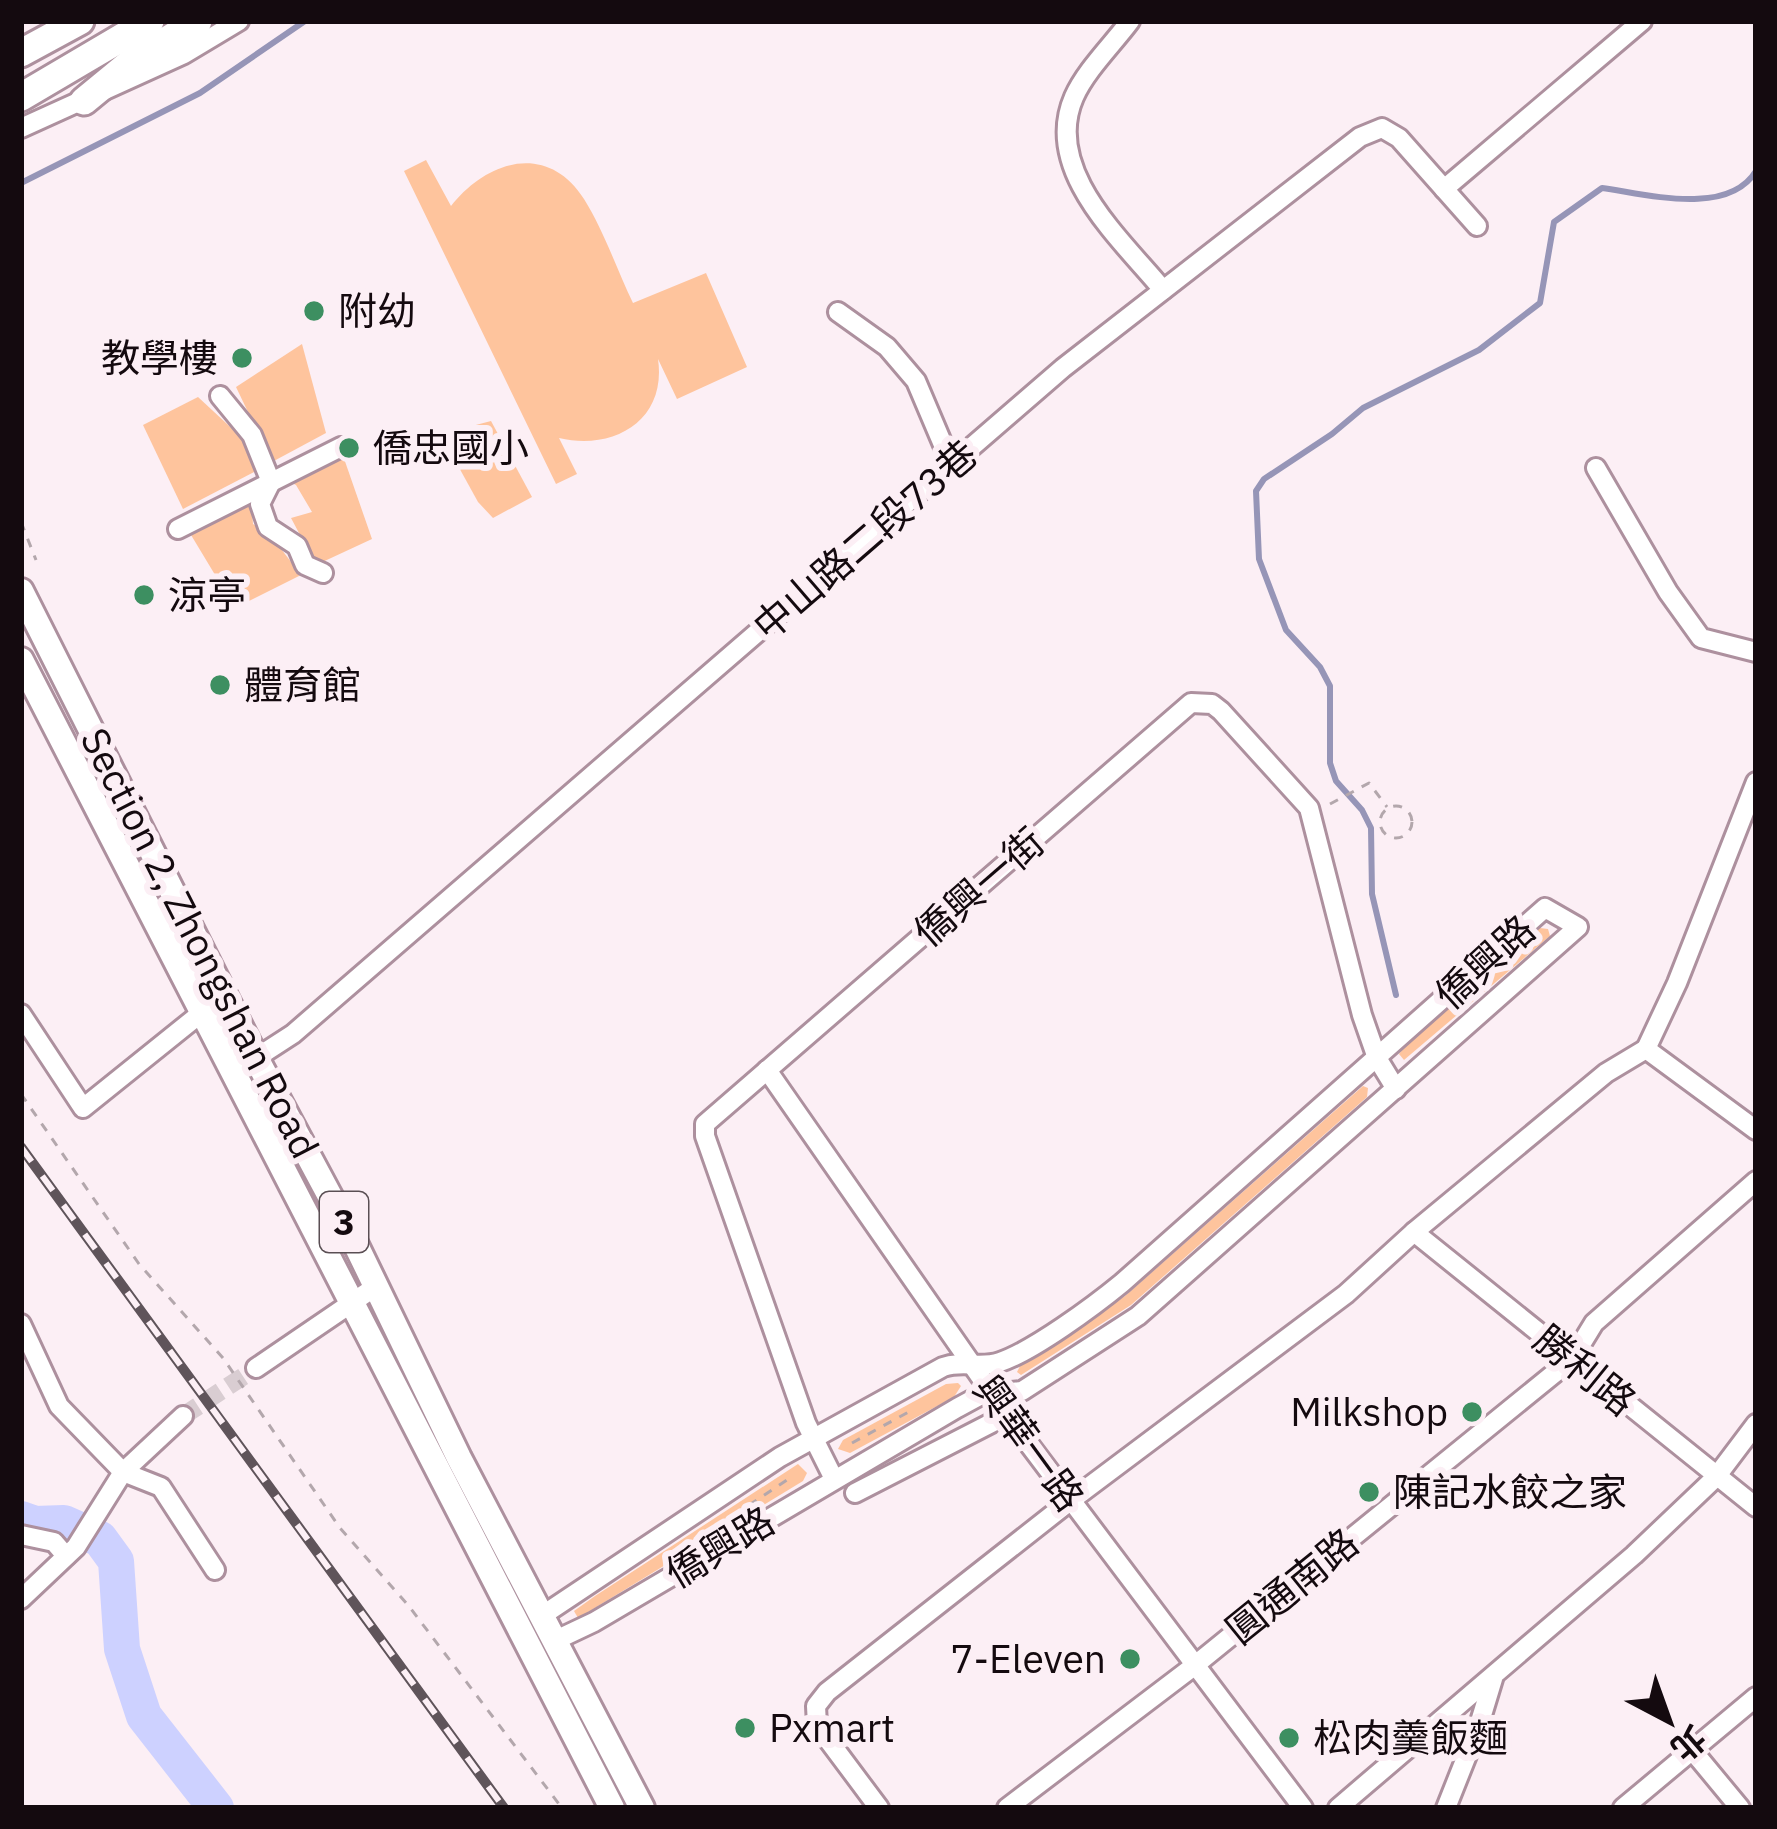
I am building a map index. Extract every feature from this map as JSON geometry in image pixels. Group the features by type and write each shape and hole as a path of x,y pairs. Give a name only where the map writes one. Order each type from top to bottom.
{"highway":[{"path":"21,53 80,21"},
{"path":"21,97 150,21"},
{"path":"84,101 129,64 198,21"}],"main road":[{"name":"Section 2, Zhongshan Road","path":"21,591 32,642 256,1058 642,1808"},
{"name":"Section 2, Zhongshan Road","path":"21,660 612,1808"}],"street":[{"path":"21,128 184,54 239,21"},
{"path":"1130,21 1075,95 1067,124 1068,158 1092,203 1163,290"},
{"path":"1444,189 1642,21"},
{"name":"中山路二段73巷","path":"256,1058 293,1034 1064,368 1360,137 1382,128 1399,138 1477,226"},
{"path":"838,312 887,347 916,381 952,466"},
{"path":"220,396 252,435 272,482"},
{"path":"178,529 340,447"},
{"path":"1596,468 1668,592 1701,638 1756,652"},
{"path":"272,482 260,504 268,527 296,546 305,565 323,573"},
{"name":"僑興一街","path":"834,1479 813,1438 705,1136 705,1124 1191,704 1212,704 1221,711 1309,808 1377,1058 1396,1089"},
{"path":"879,1808 818,1725 816,1706 827,1692 1070,1501 1346,1294 1606,1073 1646,1049 1678,983 1756,782"},
{"name":"僑興路","path":"542,1615 813,1438 943,1367 958,1362 987,1366 1006,1360 1113,1290 1545,908 1579,927 1138,1316 1022,1391 981,1395 556,1640"},
{"path":"21,1014 83,1108 200,1014"},
{"path":"1646,1049 1755,1126"},
{"name":"興華一路","path":"767,1070 1006,1414 1303,1808"},
{"name":"圓通南路","path":"1006,1808 1194,1666 1572,1359 1594,1323 1756,1181"},
{"name":"勝利路","path":"1414,1232 1756,1507"},
{"path":"256,1368 375,1287"},
{"path":"21,1324 59,1406 123,1472 160,1486 215,1570"},
{"path":"855,1493 1006,1414"},
{"path":"21,1599 71,1551 123,1472 183,1416"},
{"path":"1338,1808 1493,1679 1716,1477 1756,1424"},
{"path":"21,1535 71,1551"},
{"path":"1446,1808 1493,1679"},
{"path":"1623,1808 1756,1697"},
{"path":"1692,1750 1740,1808"}],"path":[{"path":"22,524 36,560"},
{"path":"1324,808 1369,783 1388,808"},
{"path":"1399,806 1408,812 1412,827 1405,836 1395,838 1382,831 1381,816 1388,808 1399,806"},
{"path":"21,1094 140,1264 223,1358 340,1528 408,1605 562,1808"},
{"path":"852,1443 929,1401"}],"shaded area":[{"path":"426,160 451,206 465,190 499,169 535,164 553,169 584,199 633,303 706,273 747,367 677,399 658,359 654,399 632,427 599,440 559,438 577,474 556,484 404,171"},
{"path":"302,344 326,433 272,462 236,387"},
{"path":"198,397 254,449 256,471 183,509 143,425"},
{"path":"491,421 532,497 493,518 478,502 446,444 472,426"},
{"path":"340,447 372,539 316,565 291,518 312,512 296,485 288,481"},
{"path":"251,499 253,524 272,537 301,575 235,608 185,525"},
{"path":"1540,928 1548,929 1550,936 1404,1060 1399,1054 1405,1046"},
{"path":"1363,1086 1368,1088 1367,1097 1131,1305 1021,1375 1017,1372 1021,1364 1125,1296"},
{"path":"946,1384 961,1386 954,1397 850,1453 838,1449 843,1440"},
{"path":"798,1464 807,1473 803,1481 578,1618 574,1611 595,1596"}],"waterway":[{"path":"21,183 200,93 305,21"},
{"path":"1396,995 1372,894 1371,828 1336,781 1330,763 1330,686 1320,667 1286,630 1259,559 1256,491 1264,479 1363,408 1479,350 1540,303 1554,222 1602,188 1707,198 1743,185 1756,171"},
{"path":"21,1519 35,1524 64,1523 100,1539 116,1561 122,1649 144,1716 216,1808"}],"tunnel":[{"path":"183,1416 256,1368"}],"railway":[{"path":"21,1147 504,1808"}],"place":[{"name":"附幼","path":"314,311"},
{"name":"教學樓","path":"242,358"},
{"name":"僑忠國小","path":"349,448"},
{"name":"涼亭","path":"144,595"},
{"name":"體育館","path":"220,685"},
{"name":"Milkshop","path":"1472,1412"},
{"name":"陳記水餃之家","path":"1369,1492"},
{"name":"7-Eleven","path":"1130,1659"},
{"name":"Pxmart","path":"745,1728"},
{"name":"松肉羹飯麵","path":"1289,1738"}]}
